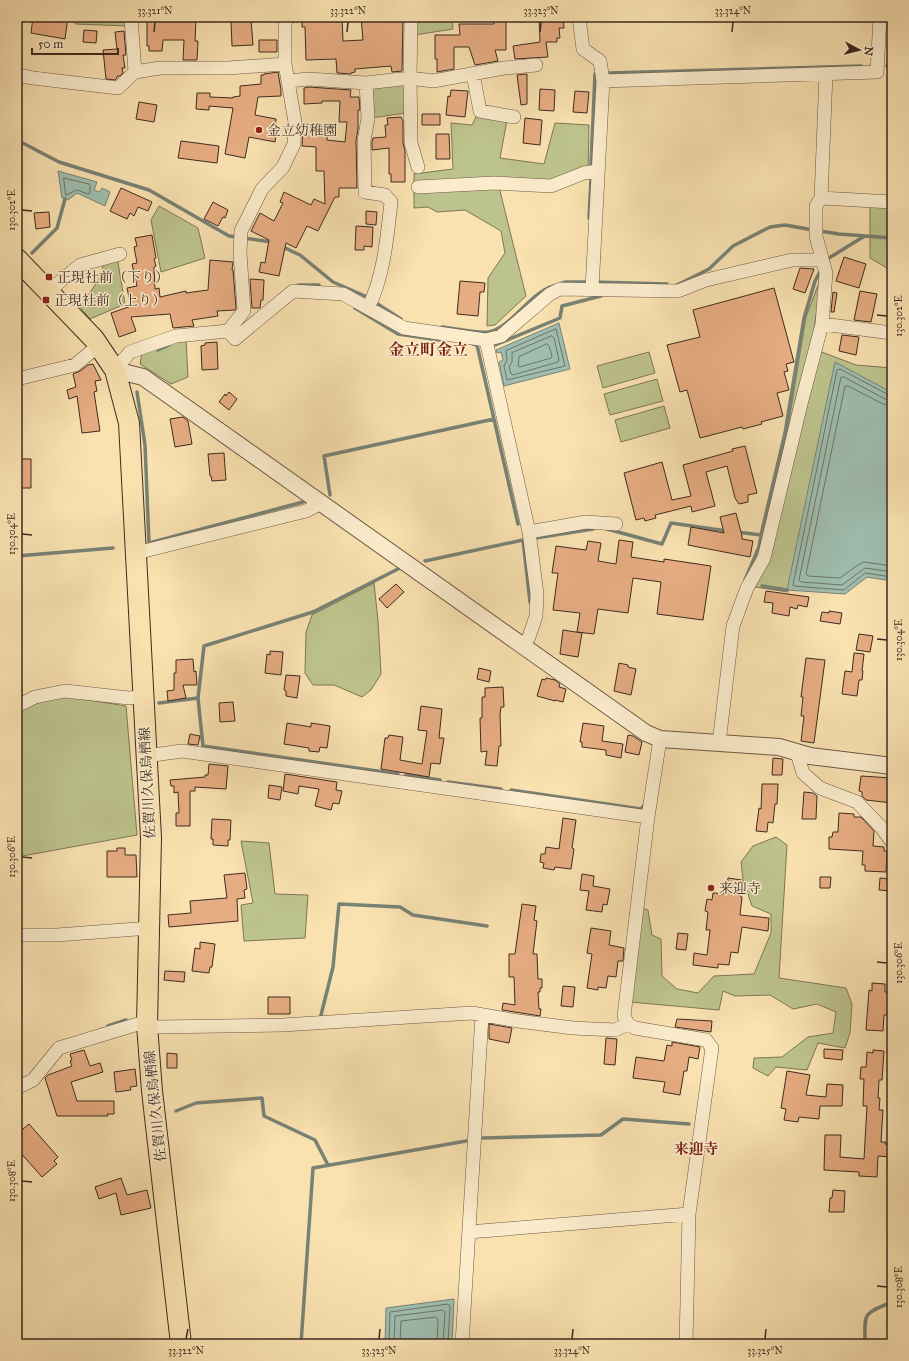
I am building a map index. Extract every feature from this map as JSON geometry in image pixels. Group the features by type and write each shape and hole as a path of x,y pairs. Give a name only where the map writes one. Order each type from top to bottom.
{"main road":[{"name":"佐賀川久保鳥栖線","path":"17,259 94,339 115,370 129,423 151,838 147,1025 152,1091 181,1344"}],"street":[{"path":"131,17 135,72"},
{"path":"288,17 285,24 286,64 296,122 294,144 282,167 262,189 240,237 244,311 228,331 176,336 147,346 130,352 115,370 143,377 646,732 660,739 779,747 810,756 892,766"},
{"path":"411,17 411,143 418,167"},
{"path":"579,17 583,49 600,61 603,81 592,289"},
{"path":"603,81 877,72 880,17"},
{"path":"17,75 118,88 135,72 160,68 228,68 286,64"},
{"path":"288,81 309,79 366,83 410,78 433,81 504,68 536,65"},
{"path":"473,74 480,111 514,116"},
{"path":"719,743 733,626 746,588 764,558 822,324 826,273 816,230 816,206 821,198 826,74"},
{"path":"366,83 368,118 364,141 365,192 385,195 391,202 386,246 375,294 368,308"},
{"path":"418,187 494,183 550,186 584,173 598,171"},
{"path":"821,198 892,202"},
{"path":"49,291 80,265 120,254"},
{"path":"228,331 235,339 293,291 343,294 404,328 486,340 501,336 550,294 560,289 678,291 706,280 792,260 822,260"},
{"path":"822,324 892,333"},
{"path":"486,340 529,532 537,594 536,616 529,637 523,646"},
{"path":"17,379 74,365 98,346"},
{"path":"136,552 306,512 321,503"},
{"path":"529,532 586,522 616,524"},
{"path":"17,706 35,697 65,691 129,698 143,697"},
{"path":"660,739 648,817 624,1016 628,1024 635,1028 706,1040 712,1048 689,1214 686,1341"},
{"path":"146,756 182,751 648,817"},
{"path":"797,753 803,773 820,788 857,802 882,827 892,842"},
{"path":"17,935 57,935 150,928"},
{"path":"17,1088 33,1080 59,1048 138,1024 158,1027 283,1025 472,1013 573,1028 615,1030 628,1024"},
{"path":"462,1344 482,1015"},
{"path":"469,1232 689,1214"}],"green space":[{"path":"77,17 128,17 128,26 75,24"},
{"path":"414,17 452,17 453,29 415,35"},
{"path":"407,81 406,113 371,118 368,85"},
{"path":"477,115 507,120 500,158 544,164 555,123 589,125 588,176 499,187 526,296 495,325 487,326 488,278 505,253 501,231 465,210 437,212 428,207 414,208 414,174 453,169 451,123 472,125"},
{"path":"870,204 892,204 892,271 870,258"},
{"path":"159,206 198,228 205,258 161,272 151,220"},
{"path":"117,257 125,304 90,319 80,307 100,278 104,261"},
{"path":"823,272 811,348 856,365 892,368 892,390 889,391 787,590 788,592 755,587 770,557 760,547 787,433 806,317"},
{"path":"186,338 188,377 171,384 140,364 142,353"},
{"path":"649,352 655,373 603,388 597,366"},
{"path":"657,379 663,401 610,415 604,394"},
{"path":"664,406 670,428 621,442 615,420"},
{"path":"374,583 381,674 371,690 362,697 334,685 313,685 305,673 306,632 312,615"},
{"path":"64,696 126,706 137,835 17,857 17,710 34,702"},
{"path":"776,837 787,845 779,978 846,988 852,1004 850,1033 845,1048 818,1043 807,1070 776,1067 768,1076 753,1068 754,1058 782,1057 808,1037 833,1033 836,1012 817,1004 793,1009 770,995 735,996 723,991 719,1010 630,1002 641,908 648,910 652,935 661,939 662,976 677,989 698,993 714,976 754,974 771,933 771,914 752,906 743,879 741,862 753,846"},
{"path":"241,841 269,843 275,894 308,895 305,938 244,941 241,905 253,903"}],"water":[{"path":"58,171 97,182 94,190 99,192 102,188 110,192 105,206 77,193 68,200 62,198"},
{"path":"559,323 570,369 504,386 499,362 503,360 501,352 497,353 496,350"},
{"path":"835,362 889,391 892,390 892,581 867,577 845,594 787,590"},
{"path":"454,1299 452,1344 385,1344 386,1308"}],"building":[{"path":"33,17 68,17 65,39 31,33"},
{"path":"302,17 342,17 343,41 363,40 361,17 403,17 402,71 392,72 391,66 355,69 355,72 351,74 337,73 336,59 306,60 305,27 302,27"},
{"path":"494,17 506,17 506,50 495,50 498,61 475,65 469,47 454,47 454,69 437,72 437,59 435,59 435,35 460,35 459,24 494,24"},
{"path":"563,17 564,28 559,28 560,38 557,38 557,42 546,42 548,57 515,59 513,46 540,42 539,18"},
{"path":"161,18 196,19 195,41 198,41 197,60 183,60 184,40 163,40 162,51 149,51 149,46 147,46 147,21 161,21"},
{"path":"251,19 253,45 232,46 231,20"},
{"path":"84,30 97,31 96,43 83,42"},
{"path":"124,31 126,55 123,55 125,68 122,68 123,73 120,76 117,76 115,80 106,79 103,50 117,49 115,32"},
{"path":"259,40 277,40 277,52 259,52"},
{"path":"278,72 281,96 258,97 255,115 276,119 275,130 277,130 275,142 249,137 245,158 225,154 233,108 209,106 209,110 196,109 197,93 210,93 210,97 233,98 240,96 240,86 261,84 261,75"},
{"path":"527,74 527,104 521,105 517,75"},
{"path":"309,87 351,90 350,97 359,97 360,110 358,110 358,129 356,141 357,188 339,188 339,197 335,197 318,231 307,226 296,248 286,243 279,276 259,272 261,262 265,263 269,240 251,231 260,213 274,221 283,203 280,202 284,192 311,205 314,199 325,204 324,171 316,171 316,147 302,146 303,124 328,126 327,140 345,142 347,122 339,122 340,101 322,101 322,103 304,104 304,88"},
{"path":"540,89 555,90 554,111 539,110"},
{"path":"451,90 468,91 465,117 446,115 448,96 450,97"},
{"path":"575,91 589,92 587,113 573,112"},
{"path":"139,102 157,105 154,122 136,119"},
{"path":"422,114 440,114 440,125 422,125"},
{"path":"401,117 403,121 403,143 405,151 405,182 391,182 391,174 389,174 389,148 372,150 372,142 373,138 386,137 385,125 388,125 387,118"},
{"path":"525,118 542,120 540,145 523,143"},
{"path":"436,134 449,134 450,159 436,159"},
{"path":"181,141 219,146 217,163 178,158"},
{"path":"121,188 152,202 148,211 138,207 134,216 130,213 127,219 110,211"},
{"path":"213,202 228,210 225,218 223,217 218,226 204,219"},
{"path":"366,211 377,212 376,225 366,224"},
{"path":"49,212 50,227 36,229 34,213"},
{"path":"356,226 373,227 372,247 364,246 364,250 355,250"},
{"path":"152,235 156,258 154,259 156,266 154,267 155,289 159,288 160,297 186,291 186,293 208,290 210,260 233,262 232,270 235,310 217,311 218,316 192,320 194,326 173,328 170,314 131,317 136,331 119,337 111,313 131,306 127,288 137,286 132,264 137,263 134,247 137,246 135,238"},
{"path":"844,257 866,264 859,288 836,281"},
{"path":"800,268 814,269 805,293 793,289"},
{"path":"250,279 264,280 263,300 261,300 260,308 252,308"},
{"path":"460,281 485,283 484,292 480,292 478,316 457,314"},
{"path":"774,288 794,362 786,364 788,371 784,372 789,390 777,393 783,416 761,422 762,424 743,429 742,427 700,438 687,390 680,392 667,345 700,337 693,310"},
{"path":"860,291 877,294 871,322 854,320"},
{"path":"833,292 837,293 834,312 831,312"},
{"path":"842,335 859,337 856,355 839,351"},
{"path":"217,342 218,369 202,370 201,346 205,345 205,343"},
{"path":"93,364 101,380 95,381 97,391 94,392 100,431 82,433 77,396 69,399 67,390 76,387 73,374 88,365"},
{"path":"229,392 237,399 229,410 219,402 225,394 226,396"},
{"path":"183,417 188,421 192,444 175,447 170,419"},
{"path":"745,446 757,493 748,495 748,502 739,504 735,498 727,466 706,472 715,506 692,512 691,506 655,515 656,518 645,521 644,518 636,520 624,473 662,462 672,500 691,496 683,465 733,451 732,449"},
{"path":"224,453 226,480 212,481 210,476 208,454"},
{"path":"17,459 31,459 31,488 17,488"},
{"path":"736,513 742,539 753,541 750,557 688,545 691,527 724,533 720,517"},
{"path":"619,540 633,542 631,557 664,562 664,559 711,566 703,620 657,614 661,582 633,578 628,613 598,609 594,634 577,632 580,613 553,610 558,573 552,573 556,546 586,550 588,541 601,543 598,561 616,564"},
{"path":"396,584 404,592 387,608 379,599"},
{"path":"766,591 809,597 807,607 798,605 797,609 790,607 789,616 772,613 773,603 764,602"},
{"path":"829,611 842,613 840,624 820,621 822,612 829,613"},
{"path":"563,630 582,633 578,657 560,654"},
{"path":"859,634 873,636 870,652 856,650"},
{"path":"270,651 283,652 281,675 265,673 267,654 270,655"},
{"path":"854,653 864,654 862,680 859,680 857,696 842,694 845,671 852,672"},
{"path":"806,658 825,660 814,743 801,741 804,716 801,716 803,697 801,697"},
{"path":"193,659 197,685 183,685 186,698 168,701 167,691 174,690 176,660"},
{"path":"619,663 636,669 631,695 614,691"},
{"path":"479,668 491,671 489,682 477,679"},
{"path":"286,675 300,676 297,698 286,696 286,691 284,690"},
{"path":"546,678 555,680 560,684 559,687 566,689 563,702 537,696 542,679 545,680"},
{"path":"503,687 504,707 501,707 500,715 501,746 499,746 497,766 485,765 487,751 481,752 480,718 482,718 482,697 485,697 485,688"},
{"path":"233,702 235,721 220,722 219,703"},
{"path":"421,706 442,709 439,738 444,738 440,764 431,763 429,777 381,769 385,738 388,738 389,735 403,737 400,760 422,764 427,731 418,730"},
{"path":"287,723 311,727 311,723 330,726 327,748 320,747 319,752 309,751 309,748 284,744"},
{"path":"583,723 604,726 602,741 623,744 621,758 606,755 606,750 582,747 582,742 580,742"},
{"path":"190,734 200,736 198,745 188,744"},
{"path":"628,735 633,736 642,742 639,755 625,752"},
{"path":"773,758 783,759 782,775 772,775"},
{"path":"209,764 228,766 226,789 195,787 195,791 190,791 190,826 176,826 176,813 179,813 178,792 174,793 174,786 171,786 170,780 205,777 205,775 208,775"},
{"path":"285,774 337,782 336,790 342,791 339,804 333,803 331,810 315,806 319,789 299,786 298,794 283,791"},
{"path":"861,776 892,778 892,803 866,800 862,796 862,792 859,791"},
{"path":"762,784 778,784 777,804 775,804 773,823 768,822 767,832 756,831 759,808 761,809"},
{"path":"269,785 282,787 280,800 268,798"},
{"path":"804,792 813,793 817,796 816,819 802,819"},
{"path":"839,813 854,814 854,817 861,817 874,831 873,846 884,847 884,851 887,851 886,872 865,871 865,865 862,865 863,851 829,849 829,837 832,837 833,832 838,832"},
{"path":"563,818 576,820 571,869 555,867 554,870 543,868 544,863 540,862 541,854 545,854 546,847 559,849"},
{"path":"212,819 231,820 230,840 228,840 228,846 213,845 213,839 211,839"},
{"path":"117,848 125,848 125,855 136,855 137,877 107,877 107,851 117,851"},
{"path":"245,873 247,889 244,890 245,898 237,899 238,921 169,927 168,915 191,913 190,901 227,898 224,875"},
{"path":"582,874 594,876 593,886 610,889 607,905 603,904 602,912 586,910 589,891 580,890"},
{"path":"820,877 831,877 830,888 820,888"},
{"path":"728,878 742,880 740,915 769,918 768,931 742,927 738,953 731,952 729,965 718,964 718,968 693,965 694,953 707,955 710,930 706,930 708,912 705,911 707,899 712,900 713,893 726,894"},
{"path":"880,878 892,879 892,891 879,890"},
{"path":"522,904 536,906 534,920 537,921 533,954 537,954 538,979 542,979 542,988 540,988 540,992 538,992 539,1009 541,1009 540,1016 502,1010 503,1003 515,1005 514,977 509,977 509,954 515,954"},
{"path":"591,928 611,931 609,945 624,948 623,961 618,961 616,977 608,976 606,988 598,987 598,990 587,988 592,954 587,953"},
{"path":"678,933 688,934 686,950 676,949"},
{"path":"200,942 215,944 212,967 210,967 209,973 192,971 195,948 200,949"},
{"path":"165,971 185,972 184,982 164,980"},
{"path":"872,983 885,984 885,992 888,992 887,1015 884,1015 883,1031 866,1030 869,990 872,991"},
{"path":"563,986 575,987 573,1007 561,1006"},
{"path":"268,997 290,997 290,1014 268,1014"},
{"path":"677,1019 712,1021 711,1032 675,1027"},
{"path":"489,1024 512,1028 509,1043 489,1039"},
{"path":"606,1038 617,1039 615,1065 604,1064"},
{"path":"672,1042 700,1047 698,1059 689,1057 687,1071 684,1071 680,1095 663,1092 665,1082 633,1078 636,1057 664,1061 667,1045 672,1046"},
{"path":"824,1049 843,1050 842,1060 824,1058"},
{"path":"84,1050 90,1066 100,1063 103,1072 71,1082 77,1101 114,1101 114,1114 107,1114 108,1116 57,1116 45,1078 48,1075 72,1066 70,1054"},
{"path":"873,1050 884,1051 882,1080 879,1080 878,1098 880,1098 879,1110 883,1110 881,1142 886,1142 885,1144 890,1145 890,1157 878,1156 877,1177 859,1176 859,1172 824,1170 825,1135 841,1135 840,1157 864,1159 867,1106 863,1106 864,1079 860,1079 861,1067 866,1067 867,1052 873,1053"},
{"path":"167,1053 177,1054 177,1068 167,1068"},
{"path":"135,1069 137,1086 130,1087 131,1090 116,1092 114,1072"},
{"path":"787,1071 810,1075 806,1095 826,1097 827,1084 843,1085 842,1106 820,1106 819,1119 799,1117 798,1122 784,1120 786,1109 781,1108"},
{"path":"29,1124 58,1157 54,1161 57,1164 42,1177 19,1151 22,1149 17,1144 17,1134"},
{"path":"121,1178 127,1195 147,1190 151,1208 121,1215 116,1193 99,1199 95,1187"},
{"path":"833,1190 845,1191 844,1212 829,1212 830,1198 832,1198"}],"waterway":[{"path":"887,66 892,65"},
{"path":"609,73 861,66"},
{"path":"591,164 595,74"},
{"path":"17,140 59,162 149,190 229,236 238,237"},
{"path":"589,218 591,179"},
{"path":"32,253 57,228 65,199"},
{"path":"677,285 709,269 733,246 770,227 785,225 813,230"},
{"path":"820,231 892,238"},
{"path":"829,258 863,237"},
{"path":"244,238 272,242"},
{"path":"281,246 300,255 333,282 365,296 401,319"},
{"path":"761,535 785,433 804,318 815,281 821,270"},
{"path":"562,283 589,282"},
{"path":"595,282 667,284"},
{"path":"298,285 319,285"},
{"path":"442,327 489,332 505,324 537,295 554,286"},
{"path":"495,345 560,318 562,306 601,296"},
{"path":"355,308 398,334 439,340"},
{"path":"473,344 477,345 518,524"},
{"path":"158,350 169,345"},
{"path":"137,392 145,445 149,543 303,502"},
{"path":"330,495 324,456 494,419"},
{"path":"607,529 662,544 671,523 727,531"},
{"path":"536,538 593,529"},
{"path":"737,532 761,535 759,547 745,580"},
{"path":"425,561 523,540 530,602"},
{"path":"17,556 113,548"},
{"path":"198,698 204,646 313,612 398,569"},
{"path":"762,586 787,590"},
{"path":"17,636 21,695"},
{"path":"159,703 198,698 203,746 398,774"},
{"path":"406,775 440,780"},
{"path":"448,782 501,789"},
{"path":"511,790 641,809 645,804"},
{"path":"321,1015 333,967 339,904 400,907 413,915 487,926"},
{"path":"108,1026 126,1020"},
{"path":"176,1111 196,1103 262,1098 264,1116 315,1140 328,1165"},
{"path":"483,1138 601,1135 623,1119 689,1124"},
{"path":"301,1344 313,1168 466,1141"},
{"path":"865,1344 865,1325 867,1316 875,1309 892,1302"}],"place":[{"name":"金立幼稚園","path":"259,130"},
{"name":"正現社前（下り）","path":"49,277"},
{"name":"正現社前（上り）","path":"46,300"},
{"name":"来迎寺","path":"711,888"}],"district":[{"name":"金立町金立","path":"428,349"},
{"name":"来迎寺","path":"696,1149"}]}
